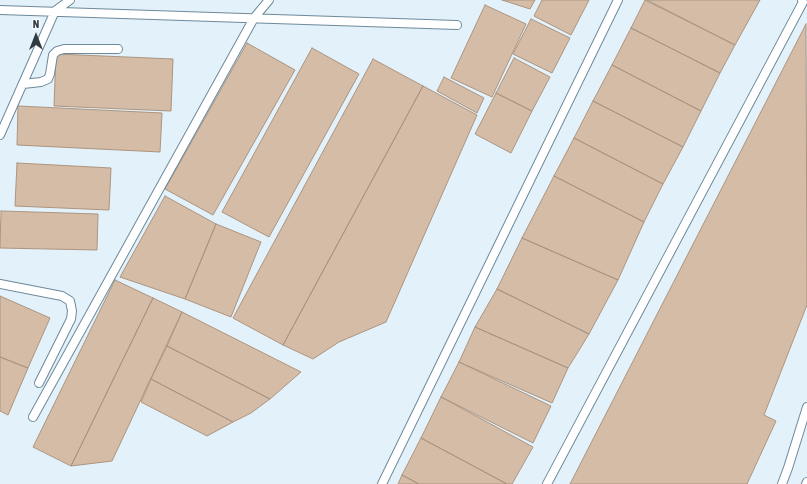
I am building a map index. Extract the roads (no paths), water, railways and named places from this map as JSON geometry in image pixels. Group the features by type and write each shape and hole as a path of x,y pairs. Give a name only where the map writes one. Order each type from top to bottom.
{"lane":[{"path":"0,135 54,11 70,0"},
{"path":"33,417 254,18 269,0"},
{"path":"382,484 618,0"},
{"path":"547,484 804,2"},
{"path":"0,10 457,25"},
{"path":"23,84 40,82 48,79 53,55 64,49 118,49"},
{"path":"0,284 62,296 70,301 72,311 71,319 39,383"},
{"path":"782,484 807,407"}]}
